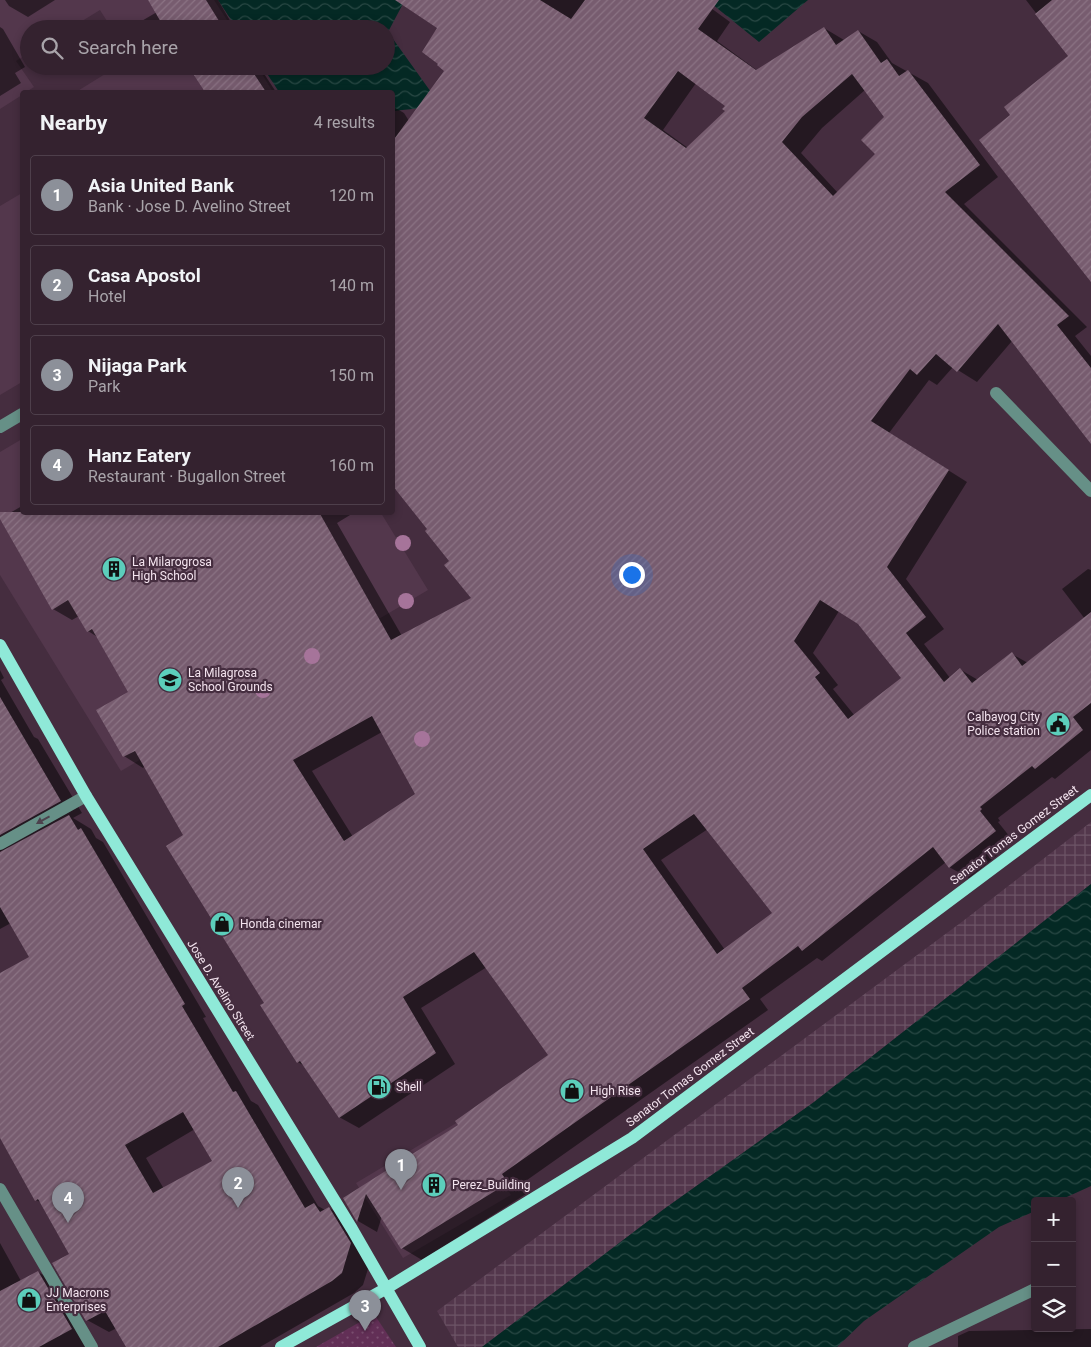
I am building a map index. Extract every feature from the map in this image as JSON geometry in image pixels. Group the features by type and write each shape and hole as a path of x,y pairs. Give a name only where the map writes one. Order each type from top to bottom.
{"main road":[{"name":"Jose D. Avelino Street","path":"0,646 86,796 387,1288 420,1347"},
{"name":"Senator Tomas Gomez Street","path":"281,1347 387,1288 632,1138 1091,795"}],"street":[{"path":"996,393 1091,491"},
{"path":"0,427 20,415"},
{"path":"0,844 86,796"},
{"path":"0,1189 92,1347"},
{"path":"914,1347 1031,1292"}],"shaded area":[{"path":"0,0 214,0 227,20 106,20 100,10 84,20 20,20 20,59 16,61 20,67 20,75 26,75 34,87 29,90 20,90 20,96 0,109"},
{"path":"103,75 263,75 272,90 79,90"},
{"path":"20,194 20,383 0,395 0,206"},
{"name":"La Milagrosa School Grounds","path":"20,440 20,515 382,515 428,590 121,771 0,575 0,452"},
{"path":"1091,822 1091,884 814,1102 664,1209 482,1347 458,1347 437,1311 963,921"},
{"name":"Perez_Building","path":"463,1119 511,1195 403,1258 356,1183"},
{"path":"374,1314 396,1347 316,1347"}],"water":[{"path":"218,0 405,0 394,20 231,20"},
{"path":"707,0 808,0 759,42"},
{"path":"395,42 441,106 395,111 395,90 278,90 268,75 395,75"},
{"path":"1091,884 1091,1186 1067,1197 1031,1197 1031,1213 999,1227 864,1321 837,1347 482,1347 664,1209 814,1102"}],"building":[{"path":"148,0 206,0 218,20 160,20"},
{"path":"395,0 540,0 571,19 585,0 719,0 698,29 756,70 824,27 836,45 858,30 881,63 887,59 899,76 908,70 980,165 945,192 1069,316 1057,325 1091,368 1091,444 998,324 957,372 936,354 917,375 910,369 871,421 949,470 887,567 926,617 906,633 944,682 960,668 972,683 1012,652 1022,666 1091,612 1091,703 1073,717 1083,730 1035,769 1032,766 980,807 982,809 980,811 996,831 949,868 933,847 802,951 798,946 742,988 750,999 502,1174 508,1183 401,1249 366,1194 357,1222 343,1198 458,1125 455,1121 548,1055 474,952 403,997 436,1053 339,1118 300,1061 297,1063 260,1005 264,1003 166,846 183,835 135,751 123,757 96,710 128,692 92,629 87,632 68,600 52,610 0,519 0,512 20,512 20,515 321,515 391,640 471,598 444,565 449,561 425,531 427,529 395,489 395,138 444,71 422,52 437,28","holes":["678,71 725,106 722,109 725,111 686,148 644,118","852,74 884,117 861,140 875,154 833,196 782,142 802,117","820,600 858,624 901,678 848,719 815,677 820,673 794,641","372,716 415,794 344,841 293,760","694,814 772,913 717,954 643,849"]},
{"path":"1052,0 1091,0 1091,282 979,140 1010,115 1004,107 1068,56 1035,14"},
{"path":"194,75 255,75 265,90 204,90"},
{"path":"0,697 61,801 0,835"},
{"path":"69,815 78,830 81,828 185,1004 182,1006 233,1092 236,1091 305,1208 314,1203 320,1212 329,1207 351,1243 342,1273 332,1281 218,1347 126,1347 105,1311 86,1321 52,1263 69,1254 38,1199 35,1201 0,1138 0,973 29,957 0,907 0,852","holes":["183,1112 212,1161 153,1193 125,1145"]},
{"path":"38,1271 72,1329 39,1347 0,1347 0,1291"}],"place":[{"name":"La Milarogrosa High School","path":"114,569"},
{"name":"La Milagrosa School Grounds","path":"170,680"},
{"name":"Calbayog City Police station","path":"1058,724"},
{"name":"Honda cinemar","path":"222,924"},
{"name":"Shell","path":"379,1087"},
{"name":"High Rise","path":"572,1091"},
{"name":"Perez_Building","path":"434,1185"},
{"name":"Asia United Bank","path":"401,1190"},
{"name":"Casa Apostol","path":"238,1208"},
{"name":"Hanz Eatery","path":"68,1223"},
{"name":"JJ Macrons Enterprises","path":"29,1300"},
{"name":"Nijaga Park","path":"365,1331"}]}
